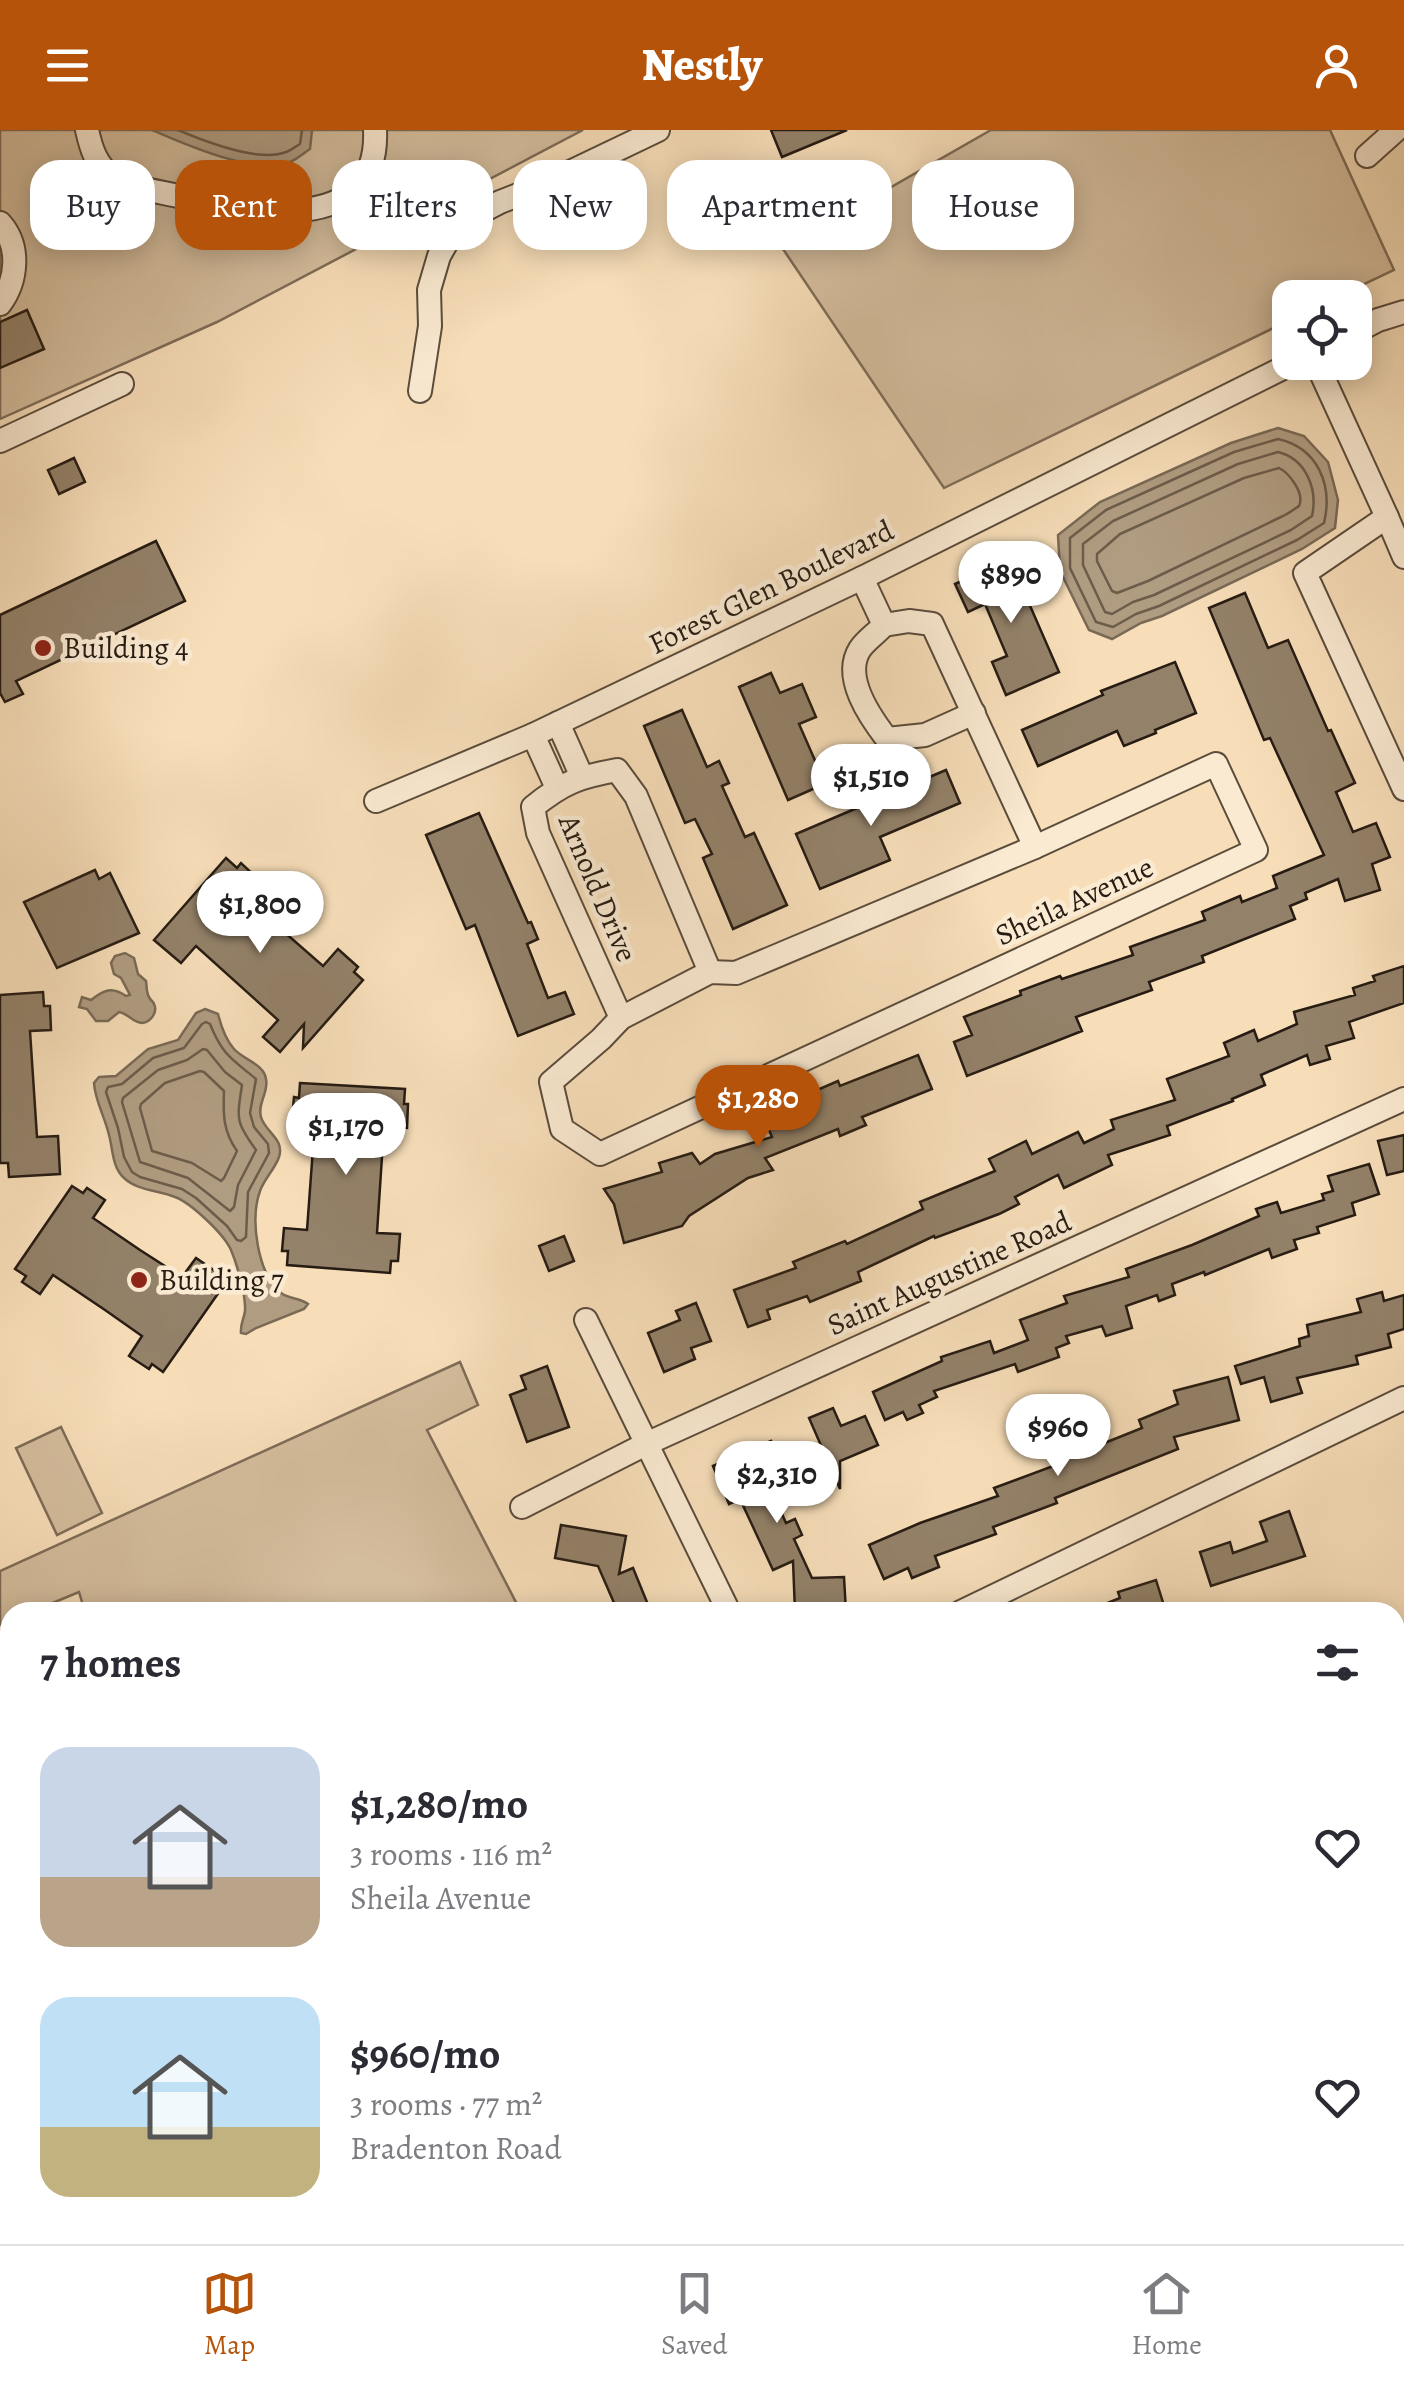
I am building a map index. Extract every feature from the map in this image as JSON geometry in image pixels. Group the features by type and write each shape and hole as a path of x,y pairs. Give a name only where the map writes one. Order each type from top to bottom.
{"street":[{"path":"88,130 96,161 114,180 248,210 284,212 317,208 348,197 366,176 376,146 376,130"},
{"path":"420,391 430,326 429,290 439,256 452,233 471,217 500,202 658,130"},
{"path":"1367,156 1396,130"},
{"path":"0,223 14,253 13,280 0,304"},
{"path":"1372,323 1404,312"},
{"name":"Forest Glen Boulevard","path":"376,801 533,735 862,578 1272,373"},
{"path":"1324,380 1404,557"},
{"path":"0,441 122,384"},
{"path":"1386,518 1305,573 1404,789"},
{"path":"862,578 884,626"},
{"path":"974,713 925,735 887,739 867,713 853,672 859,650 884,626 909,621 932,624 974,713 1035,846"},
{"name":"Arnold Drive","path":"558,723 582,776 618,770 636,796 710,972"},
{"name":"Arnold Drive","path":"533,735 557,788 533,807 538,833 621,1018"},
{"name":"Sheila Avenue","path":"1216,764 1256,850 600,1154 562,1129 551,1082 621,1018 710,972 736,973 1216,764"},
{"path":"557,788 582,776"},
{"name":"Saint Augustine Road","path":"522,1508 646,1444 1404,1100"},
{"path":"586,1320 724,1602"},
{"path":"982,1602 1404,1398"}],"shaded area":[{"path":"0,130 583,130 526,160 513,160 513,167 493,177 493,160 332,160 332,250 354,250 217,322 0,419"},
{"path":"991,130 1330,130 1394,270 1372,280 1272,280 1272,329 944,488 784,250 892,250 892,187 912,175 912,250 1074,250 1074,160 939,160"},
{"path":"460,1362 478,1405 427,1430 516,1602 82,1602 79,1592 55,1602 0,1602 0,1571"},
{"path":"61,1427 102,1513 57,1535 16,1448"}],"water":[{"path":"152,130 312,130 310,149 293,160 233,160"},
{"path":"1278,428 1304,436 1328,462 1338,500 1335,528 1302,549 1112,639 1089,630 1060,571 1058,535 1100,502 1231,443"},
{"path":"125,953 134,958 138,974 146,981 154,1013 142,1023 119,1012 108,1021 96,1021 87,1009 79,1007 82,997 91,1000 112,990 130,995 121,978 114,974 111,963 115,956"},
{"path":"205,1009 218,1014 231,1045 264,1074 261,1117 280,1151 257,1203 258,1245 273,1284 284,1295 308,1304 246,1334 241,1333 245,1311 243,1288 227,1243 182,1200 135,1185 120,1174 94,1083 99,1077 116,1076 148,1049 178,1040 196,1013"}],"building":[{"path":"771,130 847,130 782,157"},
{"path":"27,310 44,349 0,368 0,322"},
{"path":"74,458 85,482 59,494 48,470"},
{"name":"Building 4","path":"156,541 185,601 16,681 23,694 5,702 0,693 0,615"},
{"path":"1010,560 1059,672 1006,695 992,662 1007,656 985,604 968,612 955,584"},
{"path":"1245,593 1268,648 1288,640 1355,783 1336,792 1353,832 1376,823 1390,857 1372,864 1380,890 1345,901 1338,879 1305,893 1307,899 1290,906 1295,919 1202,956 1204,962 1149,982 1152,990 1076,1017 1082,1031 967,1076 954,1042 972,1035 964,1017 1060,976 1062,979 1133,955 1130,947 1205,920 1202,912 1240,896 1242,902 1277,888 1273,876 1324,855 1270,738 1264,740 1209,608"},
{"path":"1175,662 1196,713 1124,746 1117,731 1038,766 1022,730 1103,695 1101,691"},
{"path":"771,673 780,693 802,684 816,717 799,724 817,765 836,756 845,775 788,800 739,687"},
{"path":"682,710 707,767 719,761 729,783 722,786 745,837 754,833 787,905 733,929 703,858 712,854 695,819 685,823 644,726"},
{"path":"946,770 960,803 880,837 890,860 820,889 796,834"},
{"path":"479,813 538,939 527,944 548,998 565,992 574,1014 518,1036 475,925 466,929 426,835"},
{"path":"226,858 237,868 241,863 258,879 243,896 323,966 338,949 358,967 354,972 363,980 303,1048 304,1024 280,1052 263,1037 278,1020 196,946 181,963 154,940"},
{"path":"95,870 99,879 110,873 139,933 57,968 24,902"},
{"path":"1404,966 1404,1003 1349,1022 1354,1038 1326,1046 1330,1059 1310,1065 1307,1055 1261,1075 1265,1085 1167,1126 1170,1135 1108,1155 1112,1165 1064,1188 1058,1175 1015,1197 1019,1204 999,1214 934,1236 858,1272 861,1281 810,1302 807,1296 767,1310 770,1319 748,1327 734,1290 796,1268 793,1262 845,1241 847,1244 923,1209 920,1202 995,1171 989,1159 1026,1141 1032,1154 1078,1132 1084,1143 1114,1129 1111,1120 1175,1100 1167,1079 1229,1056 1224,1043 1254,1030 1258,1041 1297,1024 1294,1012 1355,995 1353,988 1375,981 1373,976"},
{"path":"43,992 44,1006 50,1006 51,1030 30,1031 37,1137 58,1136 60,1174 9,1177 8,1163 0,1163 0,995"},
{"path":"918,1055 932,1089 862,1117 866,1125 840,1136 838,1129 765,1158 773,1170 748,1178 689,1216 682,1226 624,1243 614,1204 604,1189 662,1172 659,1163 692,1153 700,1164 715,1154 772,1137 765,1121 788,1112 785,1104 838,1081 840,1086"},
{"path":"300,1083 405,1089 407,1128 384,1126 377,1233 400,1234 398,1261 391,1261 390,1273 287,1265 288,1251 282,1251 284,1228 307,1230 315,1121 292,1119"},
{"path":"1404,1135 1404,1171 1387,1175 1378,1141"},
{"path":"1369,1164 1379,1194 1352,1203 1355,1215 1317,1227 1319,1233 1294,1240 1297,1249 1272,1258 1269,1249 1172,1284 1175,1295 1159,1301 1157,1295 1126,1306 1132,1328 1106,1336 1102,1326 1066,1336 1069,1343 1056,1348 1059,1357 1018,1372 1015,1364 934,1391 937,1397 919,1405 923,1413 907,1420 903,1412 885,1420 873,1392 942,1361 941,1357 990,1341 994,1353 1028,1340 1020,1320 1067,1303 1064,1296 1129,1277 1126,1269 1259,1216 1256,1209 1277,1202 1281,1213 1324,1200 1322,1194 1333,1191 1328,1176"},
{"name":"Building 7","path":"72,1186 83,1193 87,1188 105,1200 93,1218 140,1250 182,1277 196,1258 218,1273 214,1278 224,1285 163,1372 152,1364 149,1369 129,1356 142,1336 105,1310 53,1275 40,1294 22,1282 26,1276 15,1269"},
{"path":"564,1236 574,1261 549,1271 539,1246"},
{"path":"1382,1292 1384,1301 1404,1295 1404,1329 1388,1334 1391,1347 1356,1356 1358,1364 1297,1378 1302,1393 1271,1402 1264,1377 1241,1384 1235,1366 1300,1346 1299,1339 1309,1336 1307,1325 1361,1312 1357,1299"},
{"path":"696,1303 711,1341 691,1348 695,1359 664,1372 648,1333 680,1320 676,1311"},
{"path":"547,1366 569,1427 527,1442 510,1395 526,1389 521,1376"},
{"path":"1228,1377 1239,1420 1174,1437 1178,1449 993,1527 996,1534 935,1556 939,1567 912,1578 908,1568 884,1579 869,1545 998,1496 994,1488 1056,1465 1051,1453 1074,1444 1070,1436 1100,1424 1107,1442 1142,1428 1139,1420 1178,1404 1174,1391"},
{"path":"833,1408 841,1426 865,1416 878,1445 840,1461 840,1489 809,1418"},
{"path":"771,1441 787,1479 770,1487 786,1523 795,1519 802,1535 794,1539 812,1578 844,1577 845,1602 795,1602 793,1561 773,1570 740,1499 729,1504 713,1466"},
{"path":"1289,1511 1305,1556 1211,1586 1200,1552 1230,1542 1233,1553 1267,1541 1260,1522"},
{"path":"561,1525 626,1536 619,1574 633,1568 647,1602 614,1602 598,1566 555,1558"},
{"path":"1156,1580 1163,1602 1110,1602 1120,1598 1118,1592"}],"place":[{"name":"Building 4","path":"43,648"},
{"name":"Building 7","path":"139,1280"}]}
